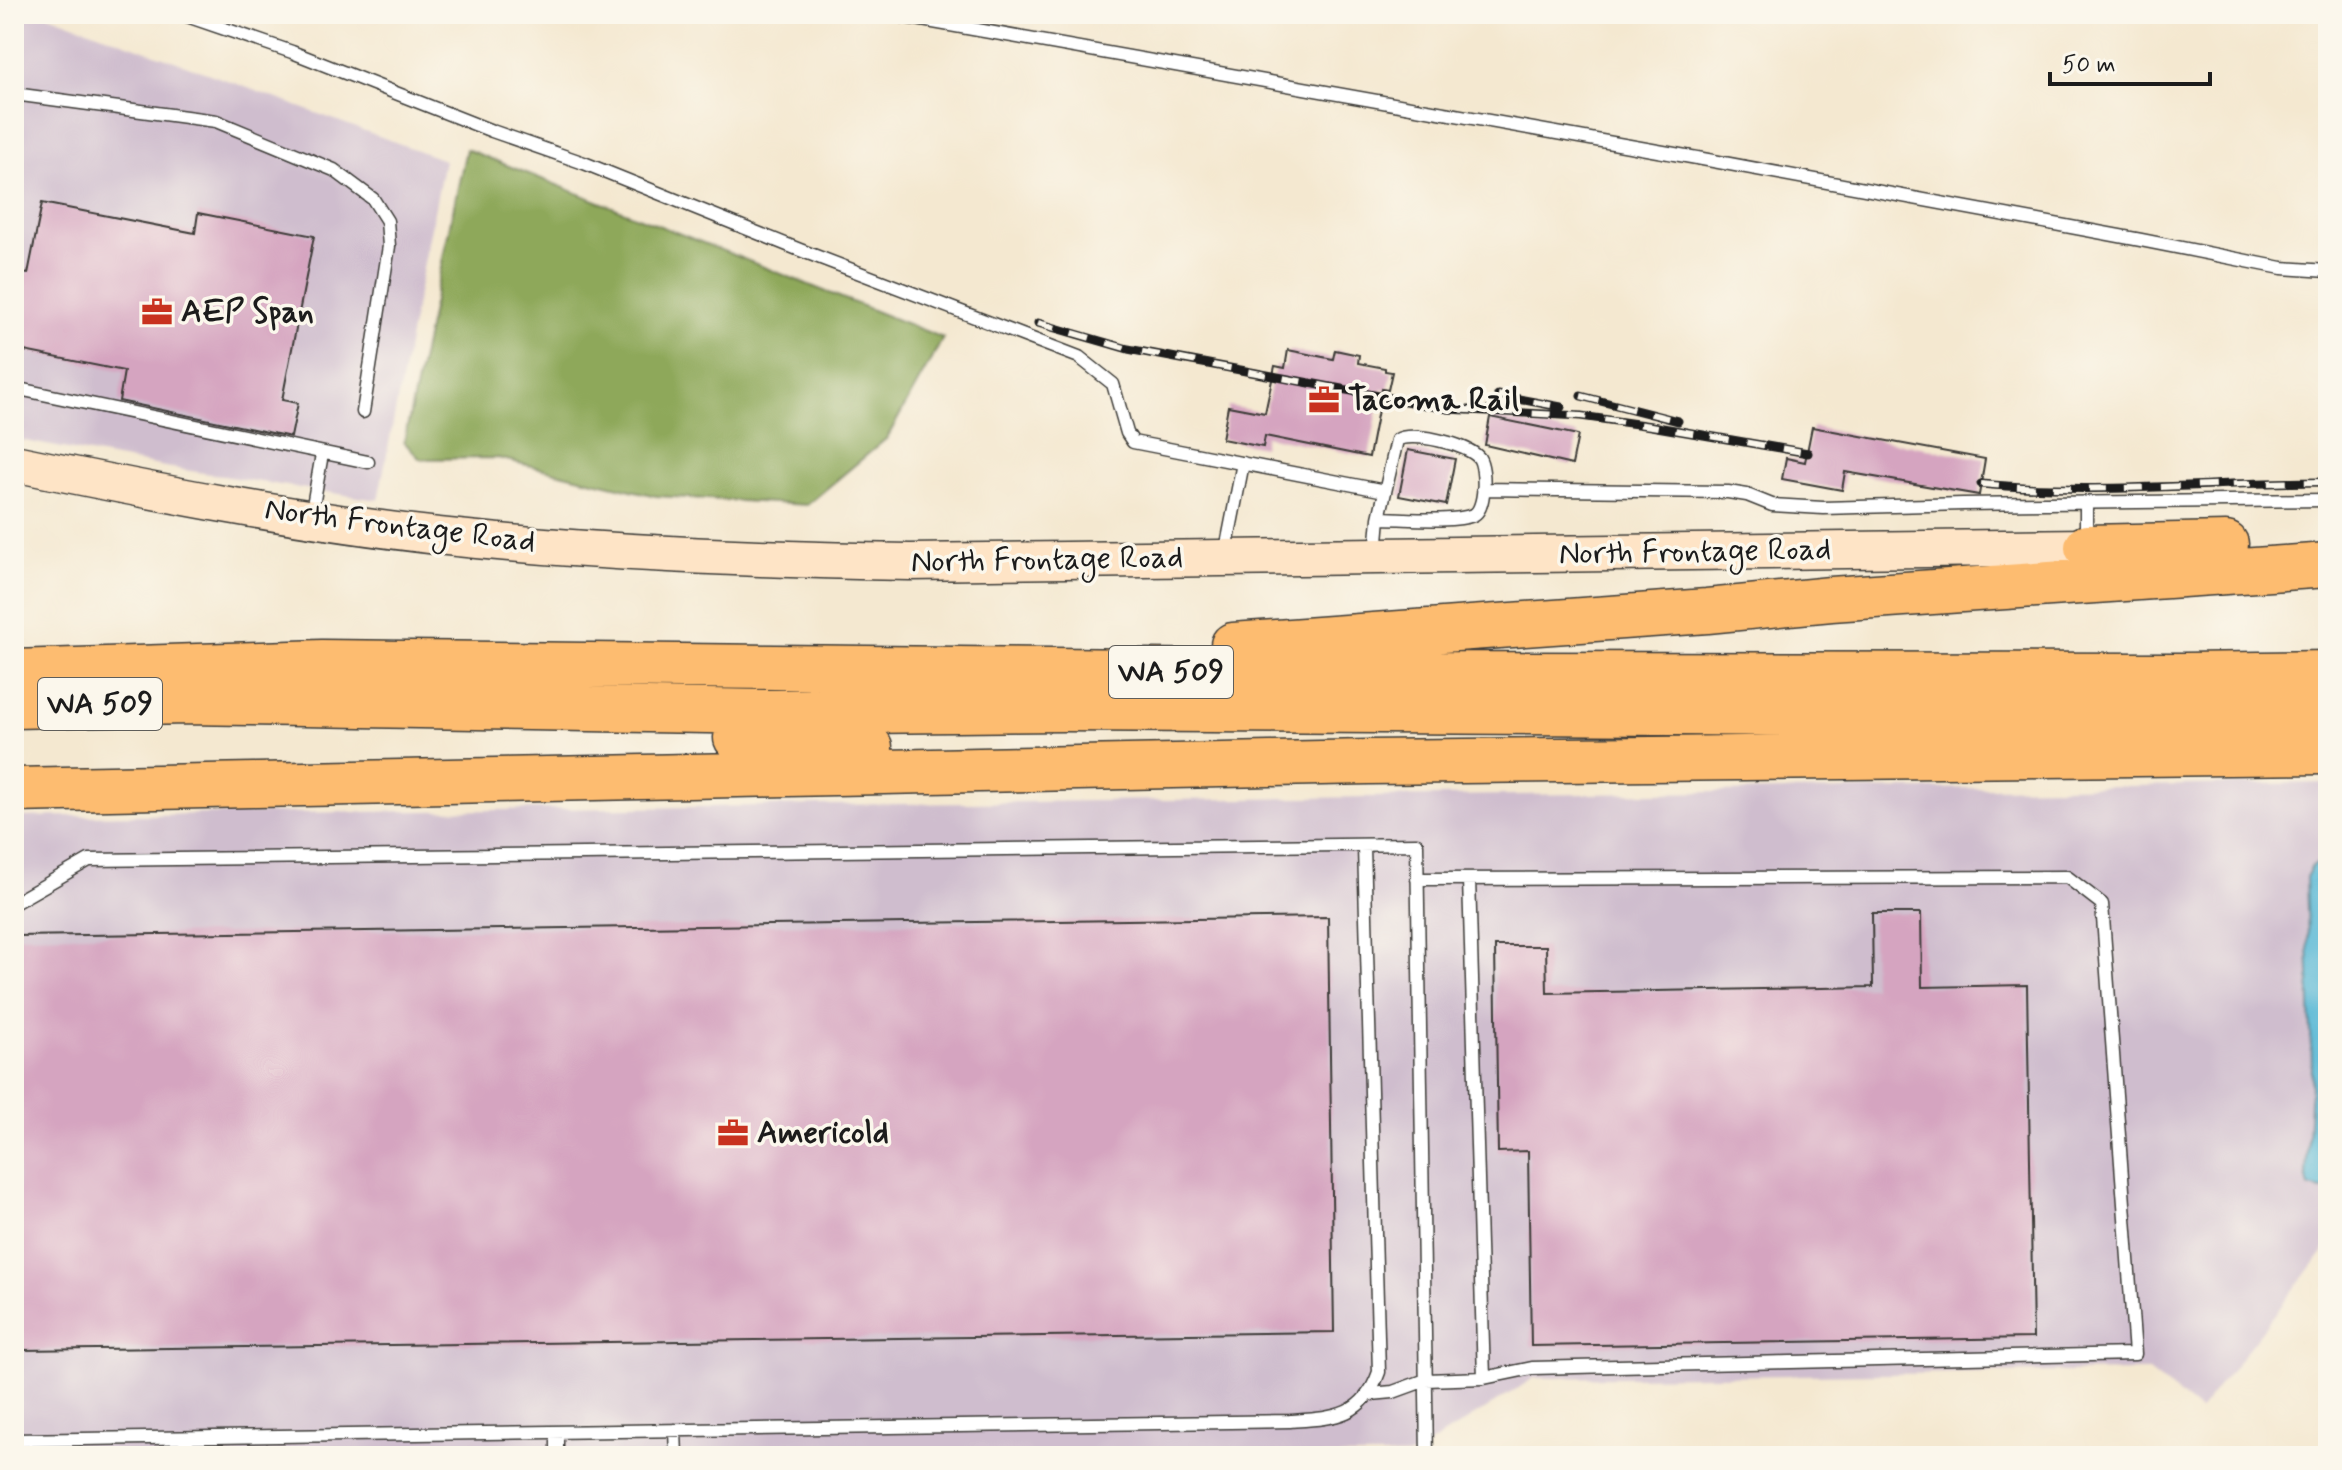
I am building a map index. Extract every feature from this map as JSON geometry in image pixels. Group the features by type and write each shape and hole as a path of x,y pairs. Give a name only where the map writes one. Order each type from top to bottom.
{"highway":[{"path":"2087,547 2328,542"},
{"path":"658,667 1275,644 1831,599 2328,565"},
{"name":"WA 509","path":"14,672 322,662 1427,674 2328,673"},
{"path":"186,702 951,753 1369,762"},
{"name":"WA 509","path":"14,706 186,702 766,712 1064,709 2105,716 2328,712"},
{"path":"14,790 1369,762 2328,752"}],"street":[{"name":"North Frontage Road","path":"14,463 148,491 437,536 754,559 910,562 2087,547"}],"lane":[{"path":"181,14 292,52 492,131 584,163 1079,357 1113,384 1127,433 1133,442 1385,491"},
{"path":"888,14 1760,169 2282,268 2328,271"},
{"path":"14,94 216,121 334,170 373,199 387,221 389,246 363,412"},
{"path":"14,388 368,462"},
{"path":"1376,556 1379,518 1395,444 1400,438 1407,436 1451,443 1475,454 1481,465 1483,489 1481,509 1469,517 1379,518"},
{"path":"311,518 322,454"},
{"path":"1225,558 1243,463"},
{"path":"1483,489 1728,492 1781,507 1823,508 2328,500"},
{"path":"2086,504 2087,547"},
{"path":"14,903 89,860 1417,844 1427,1456"},
{"path":"1364,847 1379,1372 1371,1394"},
{"path":"14,1440 1290,1421 1333,1418 1371,1394 1393,1392 1426,1380 1484,1378 1532,1368 2135,1354 2102,904 2067,877 1417,879"},
{"path":"1469,879 1484,1378"},
{"path":"675,1430 676,1456"},
{"path":"557,1432 557,1456"}],"shaded area":[{"path":"14,14 46,14 444,160 378,500 165,467 14,439"},
{"path":"2328,783 2328,1246 2199,1411 2149,1371 1534,1378 1411,1456 14,1456 14,817"}],"green space":[{"path":"466,149 943,338 887,438 807,505 656,496 498,458 420,459 404,442"}],"water":[{"path":"2328,859 2328,1188 2322,1190 2309,1187 2306,1175 2312,1067 2306,877 2312,866"}],"building":[{"name":"AEP Span","path":"42,203 195,233 198,213 314,236 282,400 298,403 291,437 119,401 124,371 14,349 14,272 28,274"},
{"name":"Tacoma Rail","path":"1288,350 1333,359 1335,350 1359,355 1358,363 1392,372 1388,390 1382,389 1369,457 1265,436 1263,447 1222,439 1228,406 1265,413 1275,366 1285,368"},
{"path":"1490,417 1578,435 1572,465 1485,445"},
{"path":"1812,427 1985,459 1979,495 1845,472 1842,490 1782,479 1786,458 1805,462"},
{"path":"1408,450 1455,459 1446,505 1399,496"},
{"path":"1872,913 1921,913 1922,987 2027,985 2033,1338 1531,1346 1528,1151 1498,1152 1495,946 1546,946 1547,993 1873,987"},
{"name":"Americold","path":"1328,917 1334,1332 21,1350 15,936"}],"railway":[{"path":"310,14 318,17"},
{"path":"1038,323 1128,349 1448,409 1581,416 1808,453"},
{"path":"1498,395 1561,407"},
{"path":"1581,396 1678,421"},
{"path":"1981,484 2111,488 2328,482"}],"place":[{"name":"AEP Span","path":"157,312"},
{"name":"Tacoma Rail","path":"1324,400"},
{"name":"Americold","path":"733,1133"}]}
